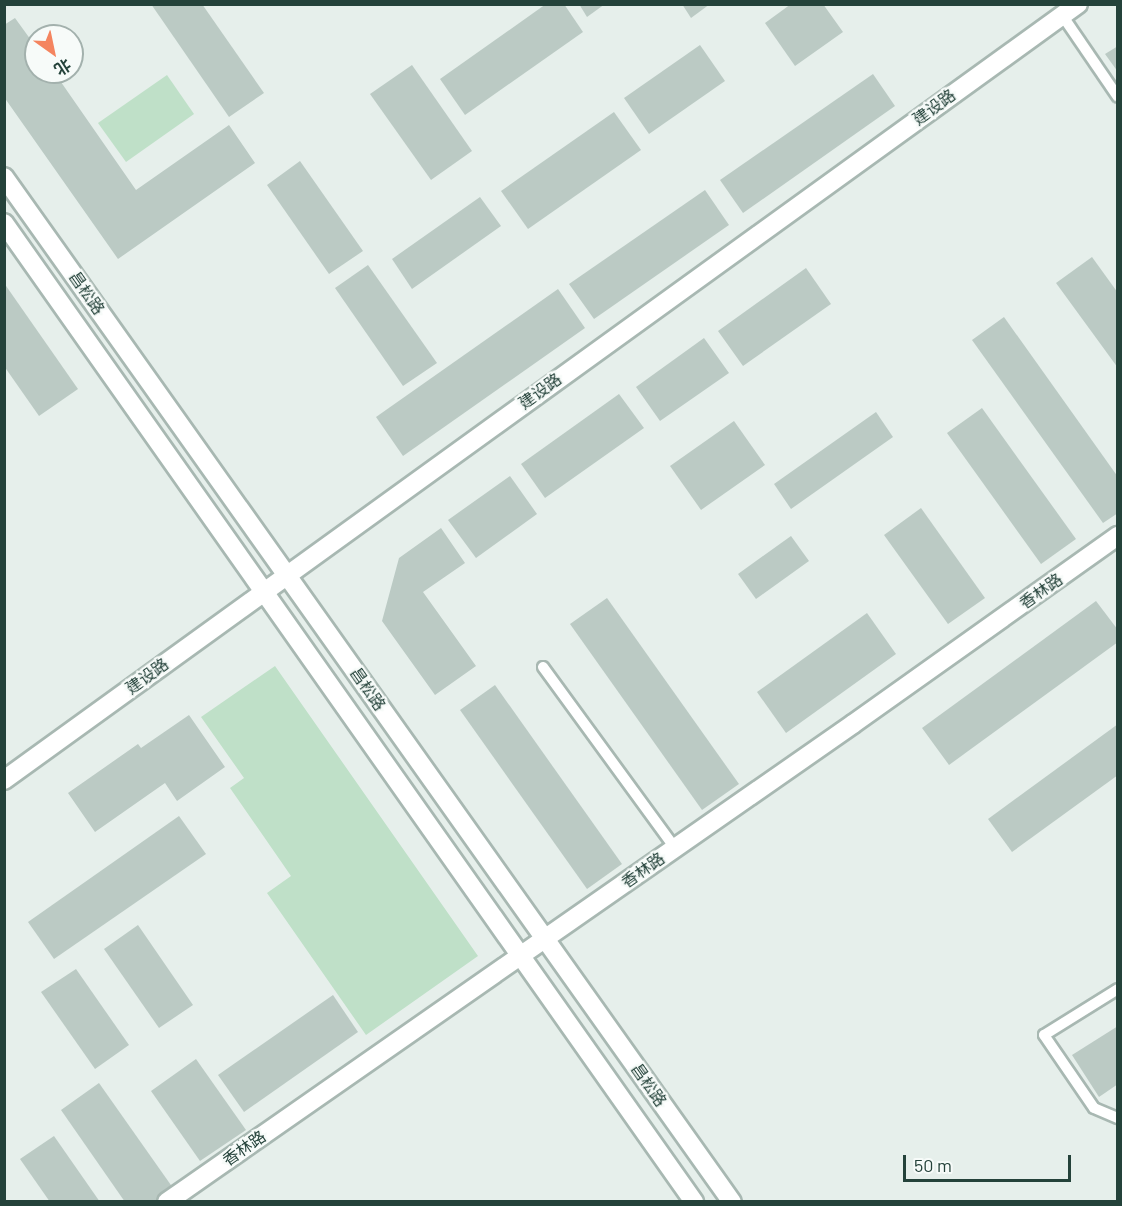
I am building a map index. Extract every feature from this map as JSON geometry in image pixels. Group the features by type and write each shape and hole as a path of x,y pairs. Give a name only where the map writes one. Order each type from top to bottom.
{"main road":[{"name":"建设路","path":"4,780 286,574 1078,4"},
{"name":"昌松路","path":"4,177 732,1202"},
{"name":"昌松路","path":"4,223 265,590 694,1202"},
{"name":"香林路","path":"167,1202 1118,536"}],"lane":[{"path":"1062,15 1118,97"},
{"path":"543,667 675,848"},
{"path":"1118,989 1044,1035 1095,1108 1118,1118"}],"green space":[{"path":"167,75 194,114 126,162 98,123"},
{"path":"275,666 478,956 366,1035 267,893 291,876 230,788 244,778 201,717"}],"building":[{"path":"151,4 202,4 264,93 229,117"},
{"path":"546,4 564,4 583,32 465,115 440,79"},
{"path":"579,4 605,4 587,17"},
{"path":"682,4 710,4 691,18"},
{"path":"791,4 823,4 843,32 795,66 765,23"},
{"path":"15,18 24,30 24,84 62,84 136,190 229,125 255,163 118,259 4,97 4,25"},
{"path":"700,45 725,81 649,134 624,98"},
{"path":"1118,46 1118,72 1105,54"},
{"path":"412,65 472,151 431,180 370,94"},
{"path":"873,74 895,106 743,213 720,180"},
{"path":"614,112 641,150 528,229 501,191"},
{"path":"300,161 363,251 329,274 267,185"},
{"path":"705,190 729,225 594,319 569,284"},
{"path":"480,197 501,226 412,289 392,259"},
{"path":"1092,257 1118,293 1118,368 1056,283"},
{"path":"368,265 437,363 403,386 335,288"},
{"path":"806,268 831,304 743,366 718,331"},
{"path":"4,283 78,389 39,416 4,366"},
{"path":"558,289 585,328 403,456 376,417"},
{"path":"1004,317 1118,477 1118,513 1103,523 972,340"},
{"path":"704,338 729,373 660,421 636,387"},
{"path":"619,394 644,428 545,498 521,464"},
{"path":"982,408 1076,539 1041,564 947,433"},
{"path":"876,412 893,437 791,509 774,484"},
{"path":"734,421 765,465 701,510 670,466"},
{"path":"510,476 537,514 476,558 448,520"},
{"path":"921,508 985,598 948,624 884,535"},
{"path":"441,528 465,563 423,592 476,666 435,695 382,621 399,558"},
{"path":"791,536 809,561 756,599 738,574"},
{"path":"607,598 739,784 702,810 570,624"},
{"path":"1096,601 1118,630 1118,642 949,765 922,728"},
{"path":"867,613 896,654 786,733 757,692"},
{"path":"495,685 622,864 587,889 460,710"},
{"path":"189,715 225,767 177,801 165,783 95,832 68,793 138,744 141,748"},
{"path":"1118,724 1118,775 1012,852 988,819"},
{"path":"179,816 206,854 54,959 28,922"},
{"path":"138,925 193,1005 159,1028 104,949"},
{"path":"76,969 129,1045 95,1069 41,992"},
{"path":"333,995 358,1032 244,1112 218,1075"},
{"path":"1118,1026 1118,1084 1099,1097 1072,1055"},
{"path":"196,1059 246,1130 200,1161 151,1091"},
{"path":"99,1083 173,1188 154,1202 125,1202 61,1110"},
{"path":"54,1136 100,1202 50,1202 20,1159"}]}
